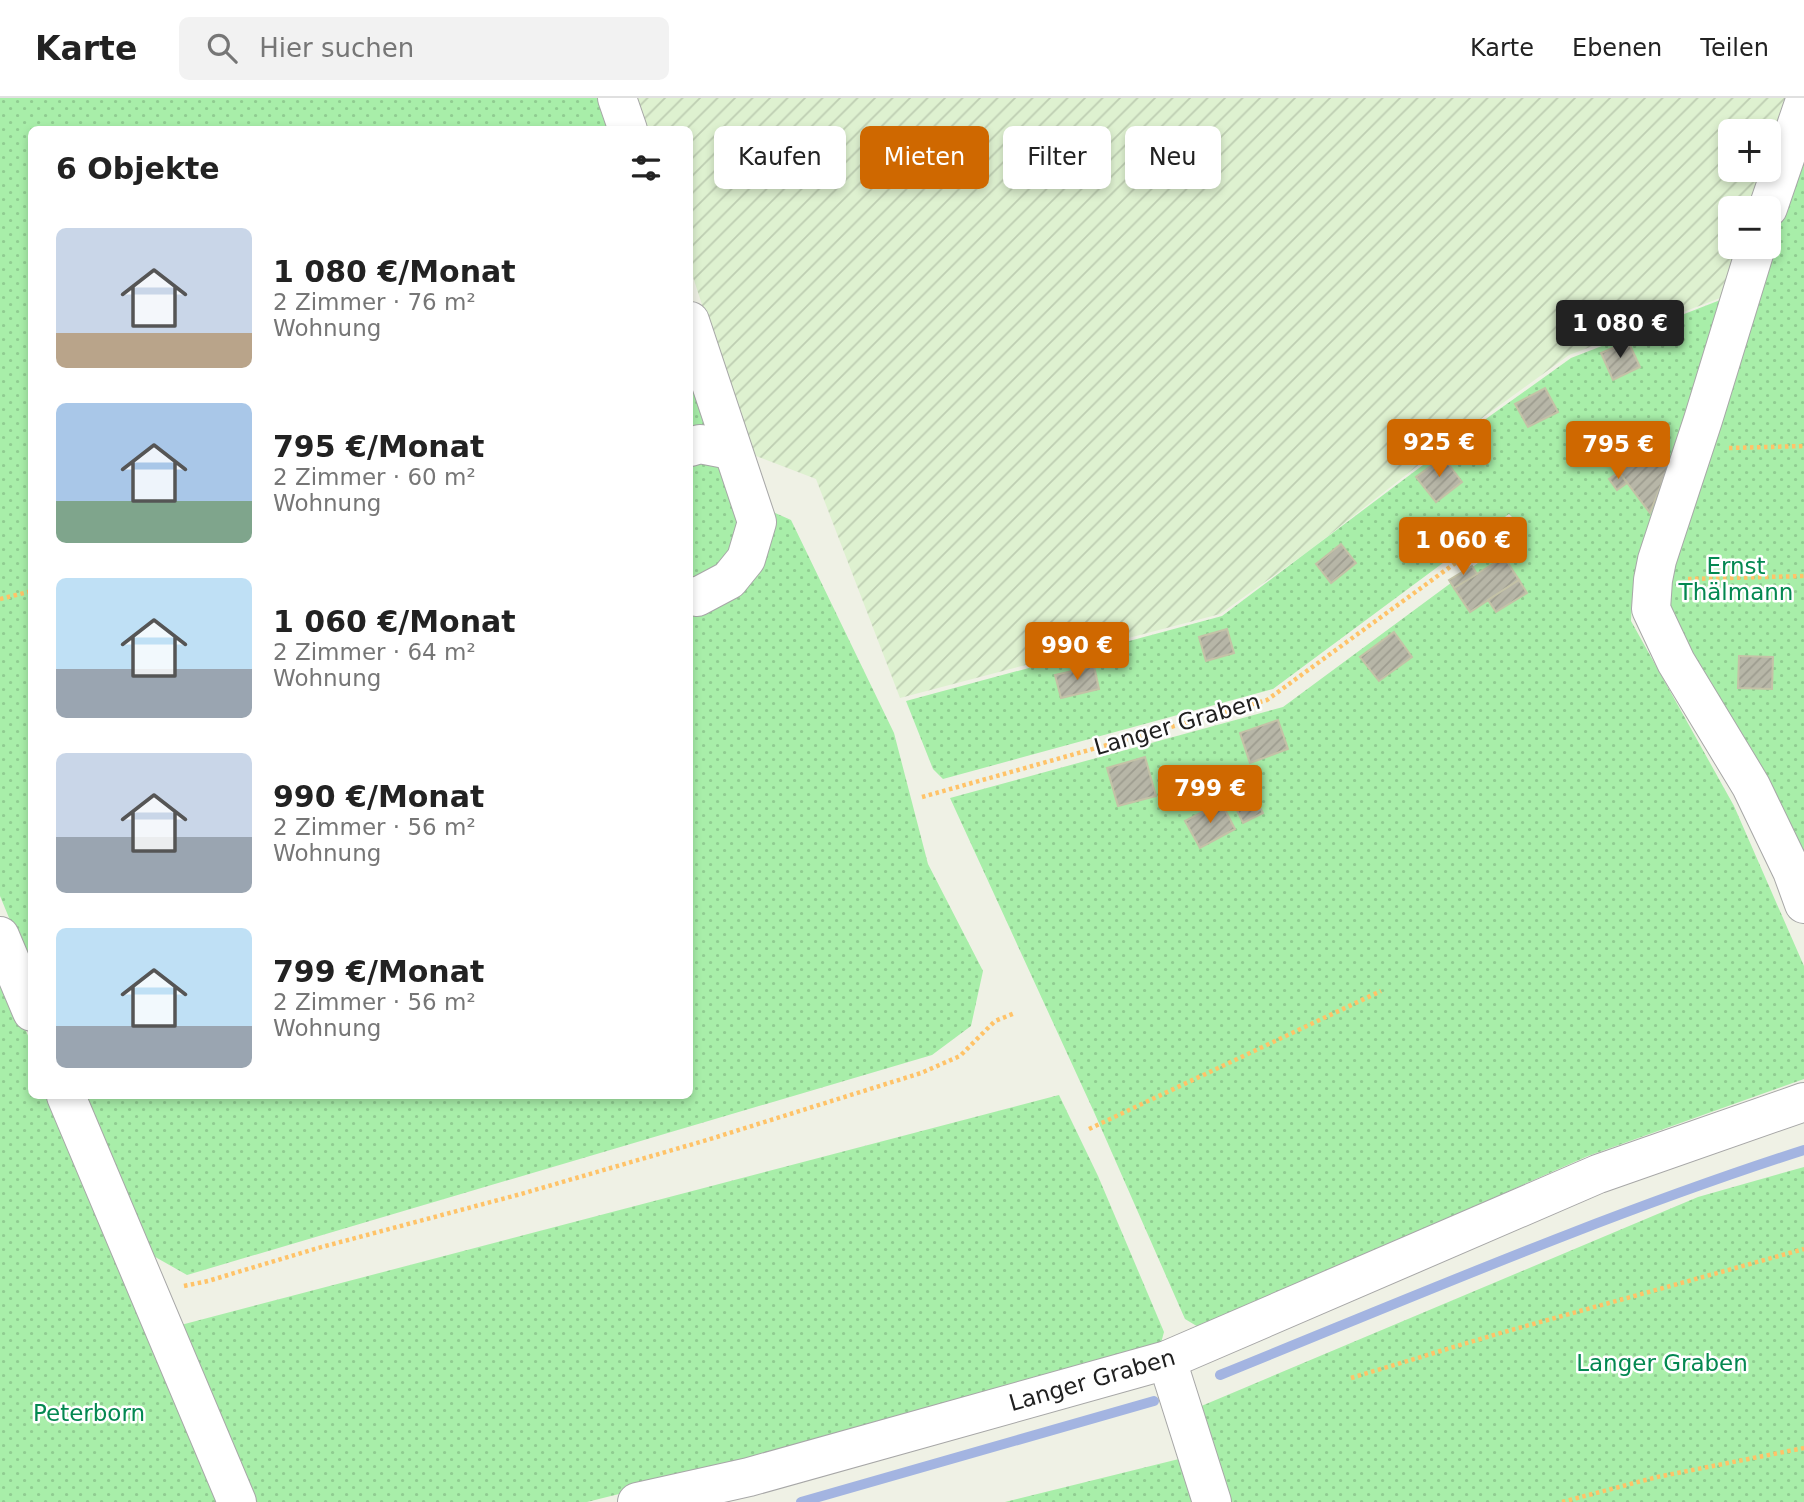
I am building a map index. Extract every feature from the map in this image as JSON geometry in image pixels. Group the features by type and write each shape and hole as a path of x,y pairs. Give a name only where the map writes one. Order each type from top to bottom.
{"street":[{"path":"617,98 627,126"},
{"path":"1772,196 1804,103"},
{"path":"1752,259 1653,580 1651,609 1676,662 1751,786 1792,871 1804,904"},
{"path":"693,330 757,522 746,559 729,580 697,597 693,596"},
{"path":"693,446 700,444 731,450"},
{"path":"0,936 28,1002"},
{"path":"67,1099 237,1502"},
{"name":"Langer Graben","path":"637,1502 749,1477 1167,1360 1598,1174 1804,1102"},
{"path":"1167,1360 1212,1502"}],"path":[{"path":"1693,450 1804,446"},
{"name":"Langer Graben","path":"922,797 1267,700 1509,524"},
{"path":"1653,580 1804,576"},
{"path":"0,599 28,592"},
{"path":"1089,1129 1381,991"},
{"path":"149,1293 208,1281 318,1248 521,1194 921,1073 960,1056 995,1021 1015,1013"},
{"path":"1351,1378 1497,1334 1804,1249"},
{"path":"1562,1502 1657,1477 1804,1448"}],"green space":[{"path":"0,98 605,98 615,126 28,126 28,964 0,896"},
{"path":"633,98 1787,98 1780,119 1718,119 1718,182 1760,182 1755,196 1718,196 1718,259 1735,259 1723,297 1569,355 1434,453 1310,550 1220,614 900,698 816,479 751,454 693,277 693,126 642,126"},
{"name":"Ernst Thälmann","path":"1804,146 1804,875 1670,619 1668,566 1767,259 1781,259 1781,217"},
{"path":"1728,297 1632,600 1631,621 1734,806 1804,966 1804,1079 1588,1156 1200,1328 1185,1319 1094,1112 950,798 1283,707 1524,529 1509,514 1273,689 943,779 933,769 906,701 1222,616 1455,441 1571,358"},
{"path":"693,361 737,496 791,520 894,733 928,864 983,971 971,1026 932,1055 187,1275 150,1254 85,1099 693,1099"},
{"name":"Peterborn","path":"0,967 28,1036 28,1099 54,1099 221,1502 0,1502"},
{"path":"1059,1095 1098,1176 1164,1332 1161,1343 743,1463 587,1502 255,1502 177,1326"},
{"name":"Langer Graben","path":"1804,1167 1804,1502 1230,1502 1199,1407 1698,1197"},
{"path":"1183,1458 1199,1502 1005,1502"}],"building":[{"path":"1628,341 1640,367 1613,380 1601,353"},
{"path":"1545,388 1558,412 1528,427 1515,404"},
{"path":"1660,443 1671,460 1650,513 1619,472"},
{"path":"1443,457 1462,482 1436,502 1416,477"},
{"path":"1619,472 1627,483 1617,490 1609,479"},
{"path":"1341,544 1356,563 1331,583 1316,564"},
{"path":"1504,557 1519,580 1470,612 1454,588"},
{"path":"1472,566 1477,574 1454,588 1449,580"},
{"path":"1519,580 1527,593 1496,612 1488,600"},
{"path":"1227,629 1234,653 1206,661 1199,637"},
{"path":"1394,632 1412,657 1379,681 1360,657"},
{"path":"1739,656 1773,657 1772,689 1738,688"},
{"path":"1094,666 1099,689 1061,698 1055,675"},
{"path":"1278,720 1288,749 1250,763 1240,733"},
{"path":"1145,757 1156,796 1118,806 1107,768"},
{"path":"1254,797 1263,813 1243,823 1235,806"},
{"path":"1221,802 1235,829 1200,848 1185,821"}],"waterway":[{"path":"1220,1375 1583,1229 1804,1150"},
{"path":"801,1502 1154,1401"}]}
